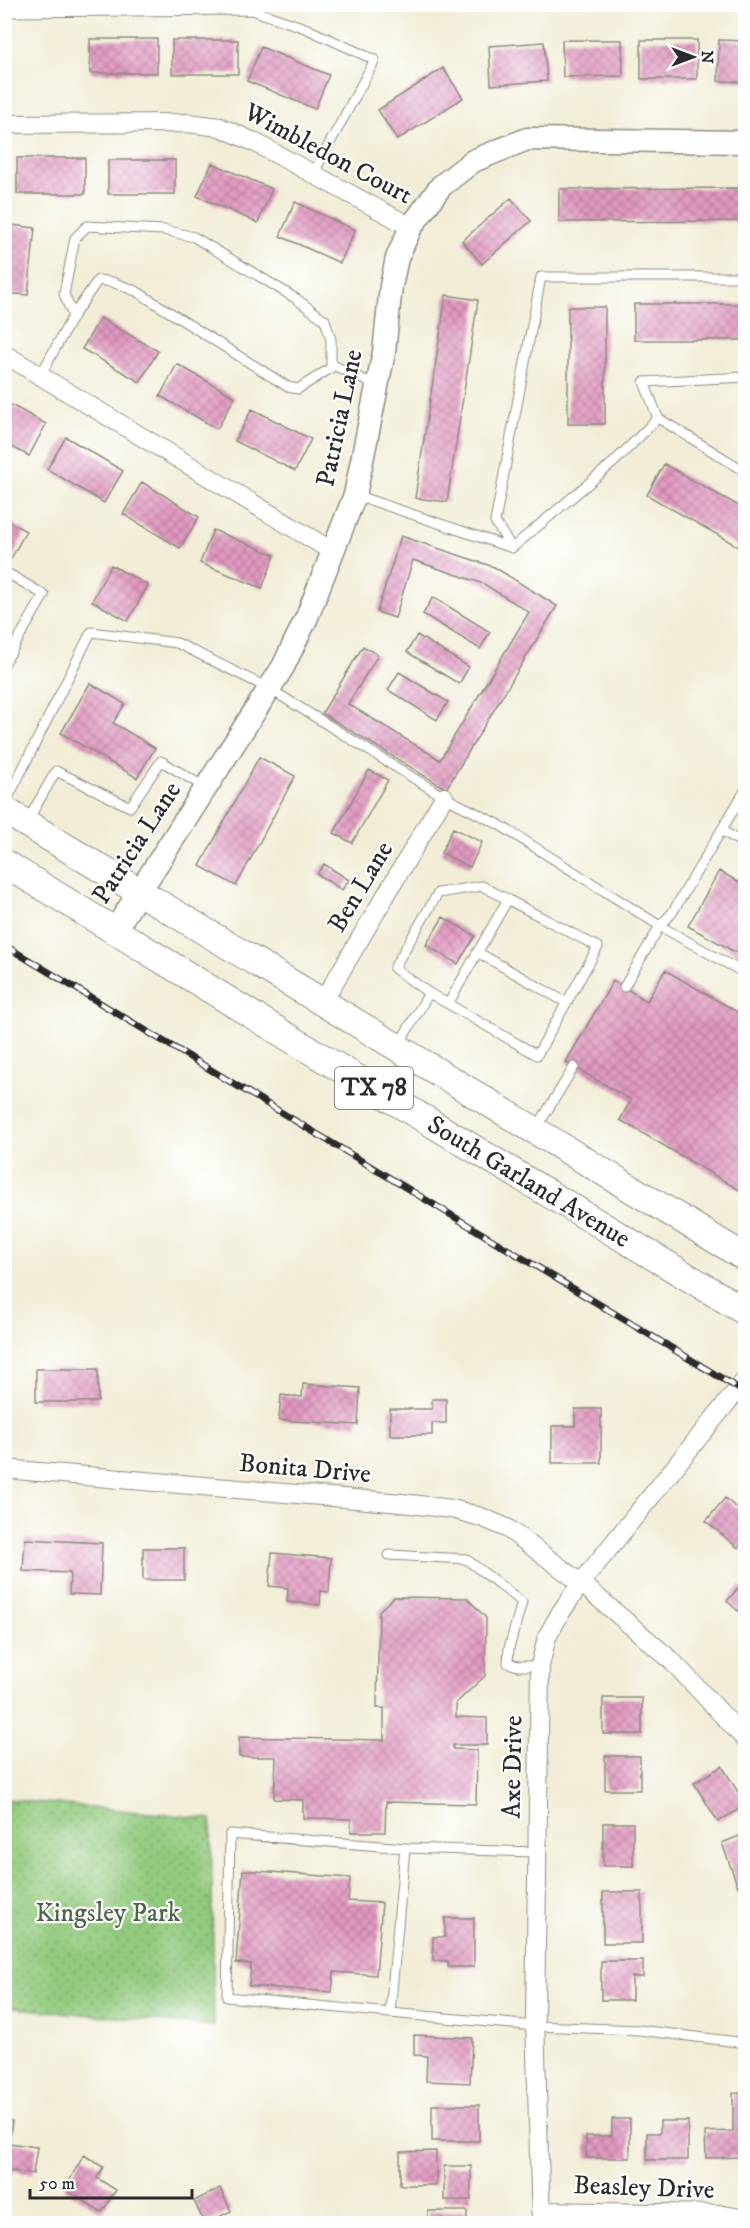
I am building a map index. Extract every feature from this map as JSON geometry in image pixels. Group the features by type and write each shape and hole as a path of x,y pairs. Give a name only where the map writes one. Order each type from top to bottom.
{"main road":[{"name":"South Garland Avenue","path":"12,813 138,892 746,1258"},
{"name":"South Garland Avenue","path":"4,862 746,1312"}],"street":[{"name":"Wimbledon Court","path":"4,124 188,123 220,127 254,142 411,227"},
{"name":"Patricia Lane","path":"115,930 270,689 308,617 355,495 384,352 391,286 397,258 411,227 441,186 473,161 527,139 746,142"},
{"path":"4,354 332,551"},
{"name":"Ben Lane","path":"322,1003 444,797"},
{"name":"Axe Drive","path":"541,2217 536,2026 537,1852 540,1666 547,1637 581,1583 746,1379"},
{"name":"Bonita Drive","path":"4,1469 452,1509 481,1517 507,1528 581,1583 671,1660 746,1740"},
{"name":"Beasley Drive","path":"541,2217 718,2214 746,2219"}],"lane":[{"path":"4,12 252,10 305,28 375,60 313,174"},
{"path":"40,376 73,316 98,280 112,282 136,291 288,387 298,389 331,368 331,340 325,320 295,298 194,237 164,230 87,226 75,238 64,294 73,316"},
{"path":"512,548 495,522 541,277 746,277"},
{"path":"331,364 377,386"},
{"path":"746,377 644,382 658,418 746,472"},
{"path":"512,548 614,462 658,418"},
{"path":"355,495 512,548"},
{"path":"4,664 44,595 5,572"},
{"path":"12,813 91,632 177,643 270,689 444,797 498,824 660,926 746,974"},
{"path":"12,813 56,771 130,807 161,761 206,788"},
{"path":"624,987 660,926 672,914 746,789"},
{"path":"721,830 746,844"},
{"path":"482,886 508,899 598,947 537,1055 429,993 394,968 438,893 482,886"},
{"path":"448,1004 508,899"},
{"path":"477,952 567,1003"},
{"path":"397,1048 429,993"},
{"path":"535,1132 574,1067"},
{"path":"389,1555 466,1559 522,1602 509,1648 508,1663 518,1666 540,1666"},
{"path":"537,1852 405,1848 230,1834 226,1997 536,2026 639,2030 746,2043"},
{"path":"390,2013 405,1848"}],"green space":[{"name":"Kingsley Park","path":"4,1799 211,1819 214,2026 5,2007"}],"building":[{"path":"90,39 157,39 157,73 90,73"},
{"path":"172,40 238,40 238,74 172,74"},
{"path":"562,40 622,40 623,76 563,77"},
{"path":"641,40 697,40 697,79 641,79"},
{"path":"719,40 746,41 746,82 718,81"},
{"path":"544,42 547,81 491,85 489,46"},
{"path":"261,47 329,75 315,109 247,81"},
{"path":"443,68 463,98 397,140 378,110"},
{"path":"17,158 85,158 85,194 17,194"},
{"path":"108,160 175,160 175,194 108,194"},
{"path":"212,163 272,189 258,223 197,196"},
{"path":"746,188 746,221 559,222 559,189"},
{"path":"511,198 531,221 482,264 462,241"},
{"path":"295,202 355,230 340,263 280,236"},
{"path":"4,224 35,228 28,295 4,293"},
{"path":"446,295 478,300 447,502 415,498"},
{"path":"634,304 746,304 746,340 634,340"},
{"path":"568,307 605,307 605,424 568,424"},
{"path":"100,318 158,351 140,382 82,349"},
{"path":"177,364 235,397 217,429 160,396"},
{"path":"4,401 46,424 29,456 4,443"},
{"path":"252,409 311,439 295,471 235,441"},
{"path":"66,437 123,471 104,503 47,469"},
{"path":"664,464 746,510 746,551 647,495"},
{"path":"142,482 199,517 180,548 123,514"},
{"path":"4,519 26,531 7,566 4,564"},
{"path":"213,530 275,555 262,588 200,563"},
{"path":"401,536 494,567 557,606 446,789 322,713 363,646 378,655 348,704 440,760 529,612 484,584 413,560 395,618 377,612"},
{"path":"111,565 148,585 128,621 92,601"},
{"path":"433,597 490,632 480,649 423,614"},
{"path":"417,635 469,667 459,684 407,652"},
{"path":"399,672 448,702 437,720 388,690"},
{"path":"90,683 125,704 113,723 155,748 137,778 61,733"},
{"path":"259,757 295,776 236,886 200,866"},
{"path":"369,770 388,780 352,843 334,833"},
{"path":"453,828 482,842 470,867 441,853"},
{"path":"324,864 349,880 342,890 317,874"},
{"path":"719,871 746,886 746,958 688,926"},
{"path":"443,917 475,936 458,964 426,945"},
{"path":"665,970 746,1017 746,1154 743,1158 746,1160 746,1194 620,1120 631,1100 566,1062 613,981 647,1001"},
{"path":"36,1369 98,1369 98,1402 36,1402"},
{"path":"303,1384 360,1388 358,1425 279,1420 281,1395 302,1397"},
{"path":"432,1399 446,1399 446,1423 432,1423 432,1435 390,1435 390,1409 432,1409"},
{"path":"575,1409 601,1409 601,1463 552,1463 552,1426 575,1426"},
{"path":"725,1498 737,1508 746,1498 746,1539 738,1548 706,1521"},
{"path":"25,1539 102,1543 100,1595 69,1594 70,1573 23,1571"},
{"path":"143,1548 184,1548 184,1580 143,1580"},
{"path":"272,1553 331,1558 329,1592 321,1591 320,1605 287,1602 288,1588 269,1586"},
{"path":"740,1586 746,1591 746,1602 738,1611 727,1601"},
{"path":"394,1597 467,1598 486,1618 485,1676 456,1703 456,1717 487,1718 487,1745 453,1745 453,1749 477,1750 476,1804 386,1802 385,1832 351,1832 351,1819 303,1818 303,1800 274,1799 276,1757 239,1757 239,1737 384,1740 384,1708 377,1708 379,1611"},
{"path":"603,1698 642,1698 642,1734 603,1734"},
{"path":"605,1756 640,1756 640,1790 605,1790"},
{"path":"722,1766 746,1805 718,1822 694,1783"},
{"path":"603,1823 633,1823 633,1866 603,1866"},
{"path":"744,1834 746,1884 738,1887 722,1843"},
{"path":"243,1870 350,1878 348,1901 382,1903 376,1975 334,1972 332,1992 249,1986 251,1964 236,1963"},
{"path":"603,1892 642,1892 642,1943 603,1943"},
{"path":"445,1918 474,1918 474,1967 448,1967 448,1961 433,1961 433,1937 445,1937"},
{"path":"601,1961 643,1961 643,1977 632,1977 632,2000 601,2000"},
{"path":"414,2035 472,2038 470,2083 426,2081 427,2056 414,2055"},
{"path":"733,2093 746,2093 746,2157 706,2158 705,2132 733,2131"},
{"path":"432,2105 479,2105 479,2141 432,2141"},
{"path":"612,2119 630,2119 630,2158 586,2158 586,2136 612,2136"},
{"path":"4,2120 12,2121 9,2143 37,2147 33,2174 4,2170"},
{"path":"660,2121 688,2121 688,2160 647,2160 647,2133 660,2133"},
{"path":"436,2151 436,2185 400,2185 400,2152"},
{"path":"84,2155 103,2167 97,2178 116,2190 102,2212 64,2189"},
{"path":"444,2166 471,2166 471,2200 444,2200"},
{"path":"220,2188 231,2211 205,2224 194,2201"},
{"path":"428,2211 467,2211 467,2224 428,2224"}],"railway":[{"path":"4,945 746,1393"}]}
